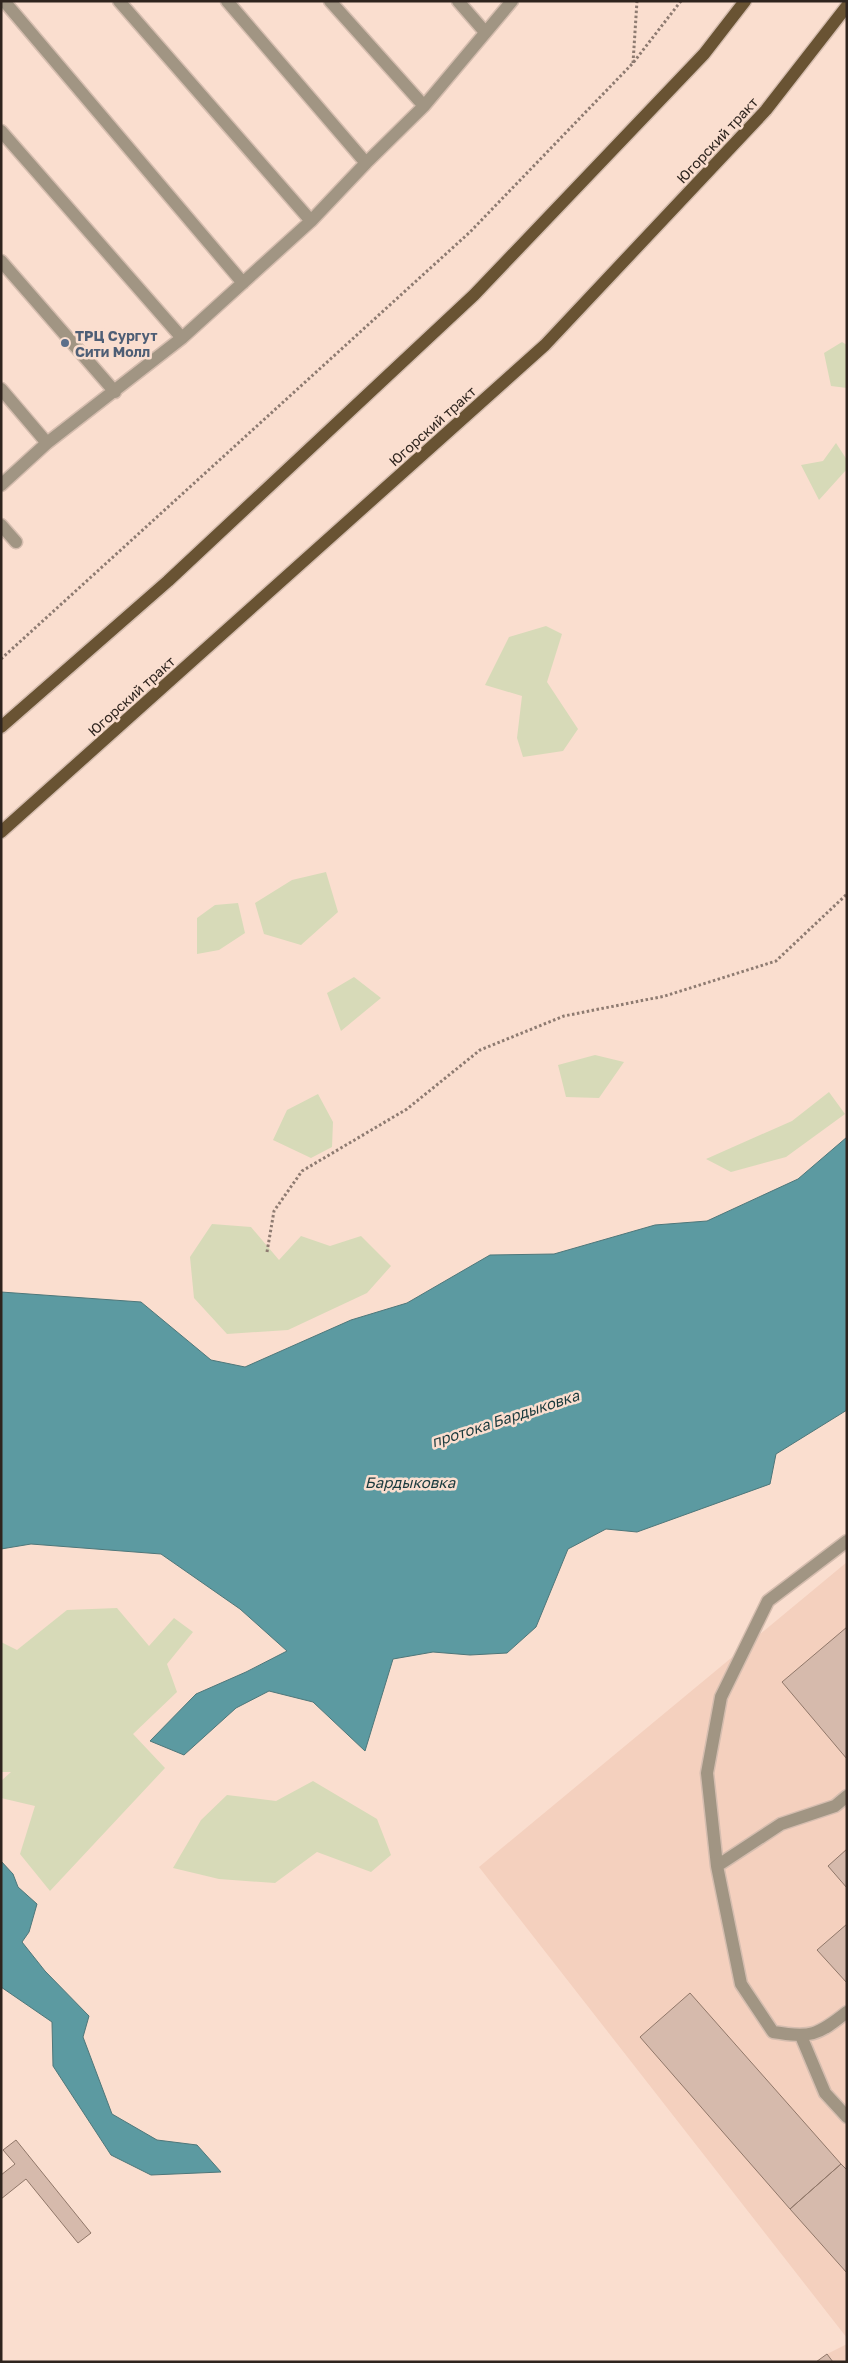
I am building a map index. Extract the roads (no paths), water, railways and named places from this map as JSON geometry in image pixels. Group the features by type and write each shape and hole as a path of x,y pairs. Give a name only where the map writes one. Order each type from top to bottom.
{"main road":[{"path":"1,727 168,582 474,295 704,54 745,1"},
{"name":"Югорский тракт","path":"1,832 545,345 766,110 847,6"}],"lane":[{"path":"4,1 243,283"},
{"path":"119,1 311,221"},
{"path":"227,1 366,163"},
{"path":"330,1 424,106"},
{"path":"458,1 485,32"},
{"path":"1,485 48,443 182,338 311,221 424,106 512,1"},
{"path":"1,131 182,338"},
{"path":"1,261 115,392"},
{"path":"1,389 48,443"},
{"path":"1,525 16,542"},
{"path":"847,1541 768,1600 721,1697 708,1774 717,1866 741,1984 772,2032 801,2036 827,2028 847,2012"},
{"path":"717,1866 781,1824 835,1806 847,1796"},
{"path":"801,2036 826,2093 847,2117"}],"water":[{"name":"Бардыковка","path":"847,1137 847,1410 776,1454 770,1484 637,1532 606,1529 568,1549 536,1627 507,1653 470,1655 433,1652 393,1659 365,1751 313,1702 269,1691 236,1708 184,1755 150,1741 196,1694 287,1651 240,1609 161,1554 31,1544 1,1549 1,1292 141,1302 211,1360 245,1367 351,1320 407,1303 490,1255 554,1254 655,1225 707,1221 798,1179"},
{"path":"1,1861 13,1874 18,1887 37,1904 29,1932 22,1942 45,1971 89,2016 83,2037 112,2114 157,2140 197,2145 221,2172 151,2175 111,2155 53,2066 52,2022 1,1987"}],"place":[{"name":"ТРЦ Сургут Сити Молл","path":"65,343"}],"water label":[{"name":"протока Бардыковка","path":"505,1418"}]}
